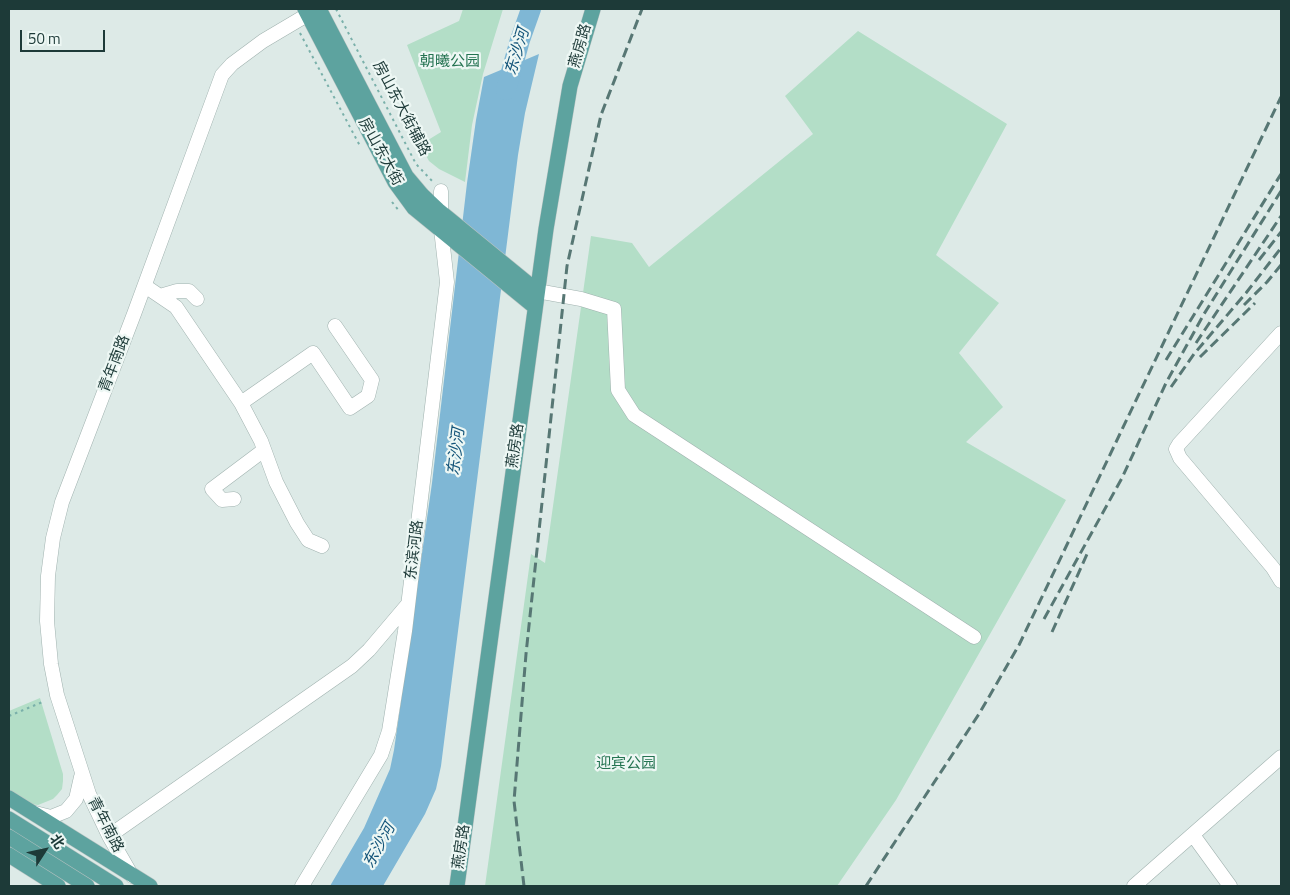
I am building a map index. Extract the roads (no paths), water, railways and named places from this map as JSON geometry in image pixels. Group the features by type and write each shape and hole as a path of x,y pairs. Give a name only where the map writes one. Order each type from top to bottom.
{"main road":[{"name":"燕房路","path":"457,886 537,291 556,165 570,86 593,9"},
{"name":"房山东大街","path":"313,10 406,176 422,195 441,212 455,233 518,285 535,307"},
{"name":"房山东大街","path":"313,10 395,182 414,208 441,229 455,233"},
{"name":"房山东大街","path":"518,285 537,291"},
{"path":"9,798 137,881 150,886"},
{"path":"9,819 116,886"},
{"path":"9,837 66,882"},
{"path":"9,855 66,882 87,886"}],"street":[{"name":"青年南路","path":"137,881 109,836 88,794 57,695 51,664 47,621 48,576 53,538 62,502 145,286 222,75 232,64 250,50 313,10"},
{"name":"东滨河路","path":"302,886 381,755 389,731 408,604 447,282 441,229 441,191"},
{"path":"145,286 176,307 242,403 264,450 276,482 297,523 308,540 322,546"},
{"path":"160,296 177,291 190,292 196,299"},
{"path":"537,291 581,299 614,309 618,390 634,415 974,637"},
{"path":"242,403 313,353 350,408 368,396 372,380 335,326"},
{"path":"1281,332 1176,449 1180,458 1273,568 1281,581"},
{"path":"234,499 222,500 212,489 264,450"},
{"path":"109,836 352,666 369,650 408,604"},
{"path":"1134,886 1281,757"},
{"name":"青年南路","path":"28,810 42,816 51,817 66,811 76,799 82,774"},
{"path":"1193,835 1230,886"}],"water":[{"path":"539,54 525,113 518,155 441,766 436,789 425,814 383,886 330,886 364,828 390,769 394,750 432,483 467,183 484,77"}],"waterway":[{"name":"东沙河","path":"506,90 531,9"}],"railway":[{"path":"524,886 514,801 526,654 567,266 601,115 642,9"},
{"path":"866,886 979,714 1019,645 1281,97"},
{"path":"1166,360 1281,174"},
{"path":"1044,619 1122,478 1166,383 1204,314 1281,191"},
{"path":"1196,343 1281,216"},
{"path":"1259,260 1281,232"},
{"path":"1171,387 1194,354 1281,248"},
{"path":"1244,305 1281,265"},
{"path":"1200,357 1255,303"},
{"path":"1052,632 1088,552"}],"park label":[{"name":"朝曦公园","path":"450,62"},
{"name":"迎宾公园","path":"626,764"}]}
